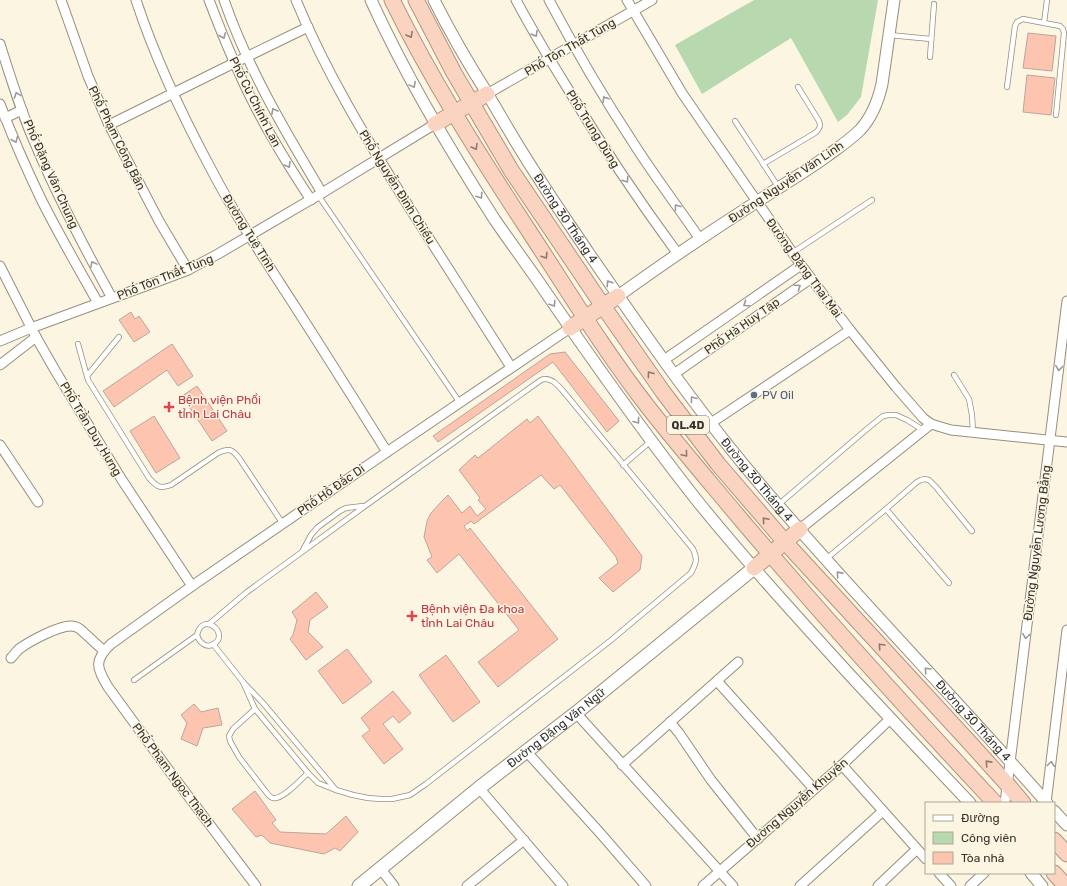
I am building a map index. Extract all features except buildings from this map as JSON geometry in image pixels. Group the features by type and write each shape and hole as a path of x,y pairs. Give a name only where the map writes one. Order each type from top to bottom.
{"highway":[{"name":"QL.4D","path":"392,0 408,32 454,114 617,366 650,411 771,555 853,648 994,802"},
{"name":"Đường 30 Tháng 4","path":"416,0 471,104 512,170 637,356 689,427 742,494 1008,784 1021,802"},
{"path":"435,124 487,94"},
{"path":"570,328 618,296"},
{"path":"754,568 800,529"},
{"path":"1055,841 1067,854"},
{"path":"1055,874 1066,886"}],"main road":[{"name":"Đường Đặng Văn Ngữ","path":"359,886 754,568"}],"street":[{"name":"Phố Phạm Công Bân","path":"62,0 88,76 109,125 159,221 188,270"},
{"name":"Đường Tuệ Tĩnh","path":"136,0 151,41 173,93 211,170 250,236 387,452"},
{"name":"Phố Cù Chính Lan","path":"209,0 234,63 272,138 290,169 317,196"},
{"name":"Phố Cù Chính Lan","path":"224,0 246,57 292,143 317,196"},
{"name":"Phố Nguyễn Đình Chiểu","path":"296,0 308,27 354,117 378,158 511,368"},
{"name":"QL.4D","path":"371,0 384,28 435,124 497,222 570,328 651,441 699,502 804,625 890,719 969,802"},
{"name":"Đường 30 Tháng 4","path":"434,0 450,31 512,137 540,180 618,296 711,424 778,505 1010,760 1045,802"},
{"name":"Phố Trung Dũng","path":"516,0 549,58 617,167 647,212 678,254"},
{"path":"549,0 573,45 634,145 700,238"},
{"name":"Đường Đặng Thai Mai","path":"627,0 687,99 810,279 923,418 930,424 950,430 1067,442"},
{"name":"Phố Tôn Thất Tùng","path":"487,94 652,0"},
{"name":"Đường Nguyễn Văn Linh","path":"618,296 700,238 837,149 867,122 874,111 879,98 894,0"},
{"path":"109,125 308,27"},
{"name":"Phố Đặng Văn Chung","path":"0,44 36,148 92,262 112,298"},
{"name":"Phố Đặng Văn Chung","path":"0,104 41,198 98,303"},
{"path":"5,118 22,110"},
{"name":"Phố Tôn Thất Tùng","path":"0,341 31,328 188,270 250,236 435,124"},
{"name":"Phố Hà Huy Tập","path":"664,360 801,265"},
{"name":"Phố Trần Duy Hưng","path":"0,266 36,337 122,480 192,586"},
{"name":"Phố Hà Huy Tập","path":"674,374 810,279"},
{"name":"Đường Nguyễn Lương Bằng","path":"1005,802 1067,301"},
{"name":"Phố Hồ Đắc Di","path":"101,655 111,644 192,586 570,328"},
{"path":"711,424 850,330"},
{"path":"0,365 36,337"},
{"path":"800,529 930,424"},
{"path":"0,445 38,502"},
{"path":"11,658 18,650 28,643 60,628 71,626 75,626 80,629 101,655"},
{"path":"1046,802 1067,635"},
{"name":"Phố Phạm Ngọc Thạch","path":"101,655 98,666 108,687 172,776 256,886"},
{"path":"622,765 738,662"},
{"path":"717,681 814,790"},
{"path":"576,712 732,886"},
{"name":"Đường Nguyễn Khuyến","path":"703,886 842,765 890,719"},
{"path":"670,722 711,780 758,839"},
{"path":"526,751 646,886"},
{"path":"842,765 925,858"},
{"path":"479,788 563,886"},
{"path":"800,886 883,812"},
{"path":"1055,812 1067,825"},
{"path":"467,886 479,882 524,840"},
{"path":"878,886 917,849"},
{"path":"380,868 394,886"},
{"path":"940,874 951,886"},
{"path":"970,886 983,874"}],"lane":[{"path":"1044,23 1047,0"},
{"path":"930,57 934,4"},
{"path":"1007,87 1015,26 1017,22 1023,19 1060,26 1064,33 1065,52 1056,114"},
{"path":"889,35 931,39"},
{"path":"763,164 819,130 819,121 798,86"},
{"path":"735,121 779,188"},
{"path":"317,196 460,403"},
{"path":"792,253 872,200"},
{"path":"87,376 119,337"},
{"path":"78,344 88,380 120,433 154,484 159,487 171,485 218,453 224,450 230,450 239,458 282,524"},
{"path":"954,375 969,399 974,432"},
{"path":"134,680 197,635 199,629 203,625 209,624 241,597 303,551 541,380 546,378 555,383 568,397 693,549 696,555 696,560 691,573 610,641 418,790 401,798 368,798 336,790 318,783 255,709 243,682"},
{"path":"778,505 883,416 896,415 923,430"},
{"path":"623,465 651,441"},
{"path":"826,559 886,510 917,482 924,479 929,480 936,487 972,531"},
{"path":"303,551 311,535 318,527 340,511 346,508 365,506"},
{"path":"886,510 949,583"},
{"path":"197,635 203,644 208,646 217,641 219,636 218,630 209,624"},
{"path":"213,644 243,682 263,703 336,790"},
{"path":"255,709 233,729 229,736 230,741 239,757 270,797 278,798 290,790 308,773"}],"green space":[{"path":"754,0 878,0 861,97 847,115 838,122 791,38 702,94 675,45"}],"place":[{"name":"PV Oil","path":"754,395"},
{"name":"Bệnh viện Phổi tỉnh Lai Châu","path":"169,407"},
{"name":"Bệnh viện Đa khoa tỉnh Lai Châu","path":"412,616"}]}
